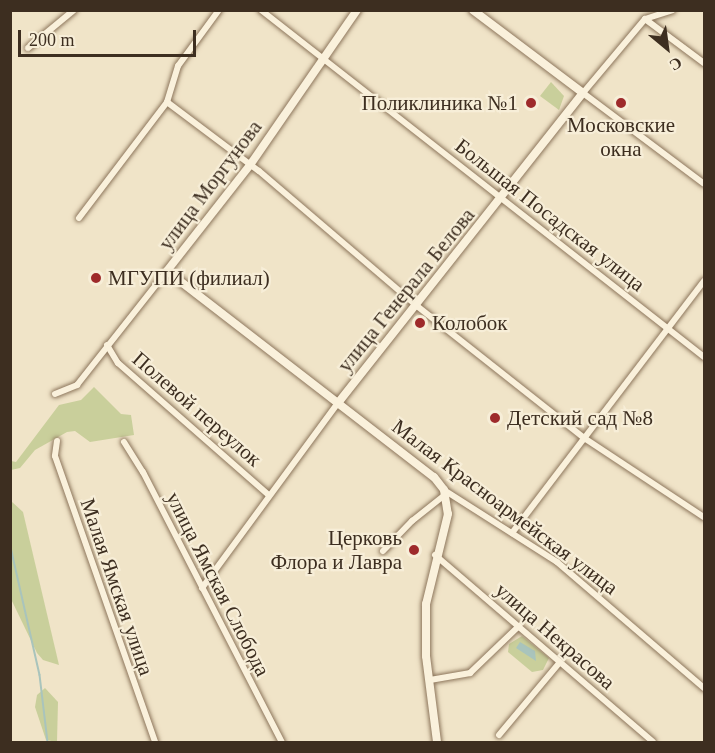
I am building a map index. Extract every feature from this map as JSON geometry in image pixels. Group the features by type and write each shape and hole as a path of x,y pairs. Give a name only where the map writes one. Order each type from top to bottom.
{"main road":[{"name":"улица Моргунова","path":"167,272 250,165 357,10"},
{"path":"472,11 583,93"},
{"name":"улица Генерала Белова","path":"338,404 502,199 583,93"},
{"name":"Малая Красноармейская улица","path":"167,272 434,477 445,492"},
{"path":"437,742 430,680 426,604 435,555 448,514 445,492"}],"street":[{"path":"28,48 74,10"},
{"path":"79,218 167,102 178,66 219,10"},
{"name":"Большая Посадская улица","path":"261,10 705,357"},
{"path":"645,19 673,10"},
{"path":"645,19 705,63"},
{"name":"улица Генерала Белова","path":"583,93 645,19"},
{"path":"583,93 705,184"},
{"path":"167,102 250,165 417,306 584,438 705,517"},
{"name":"улица Моргунова","path":"55,394 76,385 167,272"},
{"path":"512,533 705,281"},
{"name":"Полевой переулок","path":"107,345 118,363 269,495"},
{"name":"улица Генерала Белова","path":"202,588 338,404"},
{"name":"Малая Ямская улица","path":"57,441 55,456 154,742"},
{"name":"улица Ямская Слобода","path":"124,442 143,472 282,742"},
{"path":"382,551 445,492"},
{"name":"Малая Красноармейская улица","path":"445,492 557,562 705,688"},
{"name":"улица Некрасова","path":"435,555 653,742"},
{"path":"430,680 470,673 519,626"},
{"path":"499,735 560,662"}],"green space":[{"path":"551,82 564,96 559,110 540,96"},
{"path":"94,387 121,414 131,415 134,435 90,442 75,431 67,432 35,450 20,468 11,470 11,461 16,462 59,405 81,400"},
{"path":"11,501 23,512 59,665 43,660 37,653 11,599"},
{"path":"522,636 549,658 543,670 532,672 508,652 509,644"},
{"path":"45,688 58,702 57,742 46,740 35,707 37,695"}],"water":[{"path":"520,642 535,651 536,661 516,648"}],"waterway":[{"path":"10,543 40,675 48,742"}],"place":[{"name":"Поликлиника №1","path":"531,103"},
{"name":"Московские окна","path":"621,103"},
{"name":"МГУПИ (филиал)","path":"96,278"},
{"name":"Колобок","path":"420,323"},
{"name":"Детский сад №8","path":"495,418"},
{"name":"Церковь Флора и Лавра","path":"414,550"}]}
